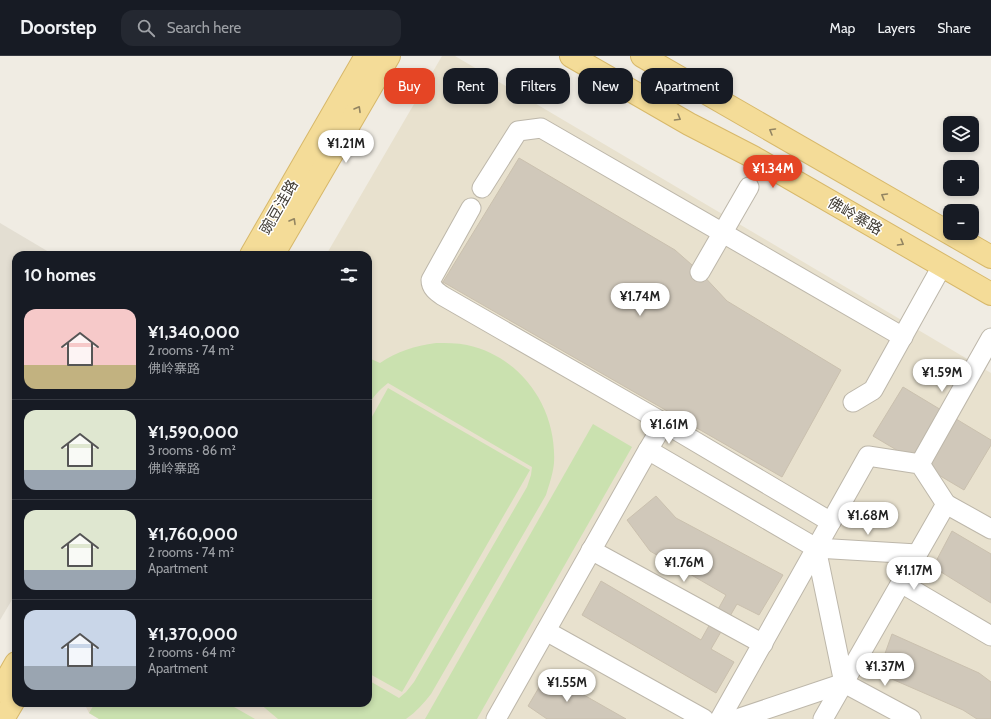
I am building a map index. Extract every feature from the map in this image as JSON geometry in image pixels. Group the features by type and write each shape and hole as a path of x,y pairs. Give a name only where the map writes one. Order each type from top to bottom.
{"main road":[{"name":"豌豆洼路","path":"253,251 366,56"},
{"name":"豌豆洼路","path":"275,251 389,56"},
{"name":"佛岭寨路","path":"571,56 689,124 753,157 991,294"},
{"path":"642,56 991,257"},
{"path":"0,691 12,670"}],"street":[{"path":"482,188 518,131 541,128 903,337"},
{"path":"700,272 749,187"},
{"path":"471,208 430,282 435,290 831,522"},
{"path":"854,402 874,390 942,266"},
{"path":"920,464 991,338"},
{"path":"499,718 591,550 664,423"},
{"path":"648,450 816,548 917,554"},
{"path":"720,719 868,456 920,464 946,504 991,530"},
{"path":"823,719 946,504"},
{"path":"816,548 844,682"},
{"path":"591,550 762,644"},
{"path":"901,583 991,636"},
{"path":"546,631 704,719"},
{"path":"736,719 844,682 911,719"}],"shaded area":[{"path":"442,56 455,56 475,68 443,68 443,104 498,104 498,81 506,86 506,104 536,104 991,373 991,719 99,719 89,713 86,707 372,707 372,251 328,251 414,104 435,104 435,68"},
{"path":"0,223 47,251 12,251 12,600 0,620"}],"green space":[{"path":"436,343 452,343 463,344 487,351 504,361 519,373 532,388 542,405 549,423 553,443 554,463 546,495 431,694 423,704 406,719 278,719 264,707 372,707 372,682 399,698 406,692 414,682 527,487 532,467 388,383 372,400 372,359 380,363 393,355 420,346"},
{"path":"388,388 530,470 402,692 372,675 372,417"},
{"path":"593,424 632,447 477,719 425,719"},
{"path":"93,707 234,707 255,719 99,719 89,713"}],"building":[{"path":"519,158 675,250 700,272 727,301 841,370 782,477 443,282"},
{"path":"903,387 991,440 991,445 964,490 873,436"},
{"path":"656,496 676,518 783,575 759,615 737,604 711,649 734,662 716,693 582,615 601,581 701,640 726,595 650,551 627,520"},
{"path":"952,531 991,554 991,603 933,567"},
{"path":"892,634 979,673 991,682 991,719 977,719 963,710 878,673"},
{"path":"547,674 626,719 547,719 528,706"}]}
